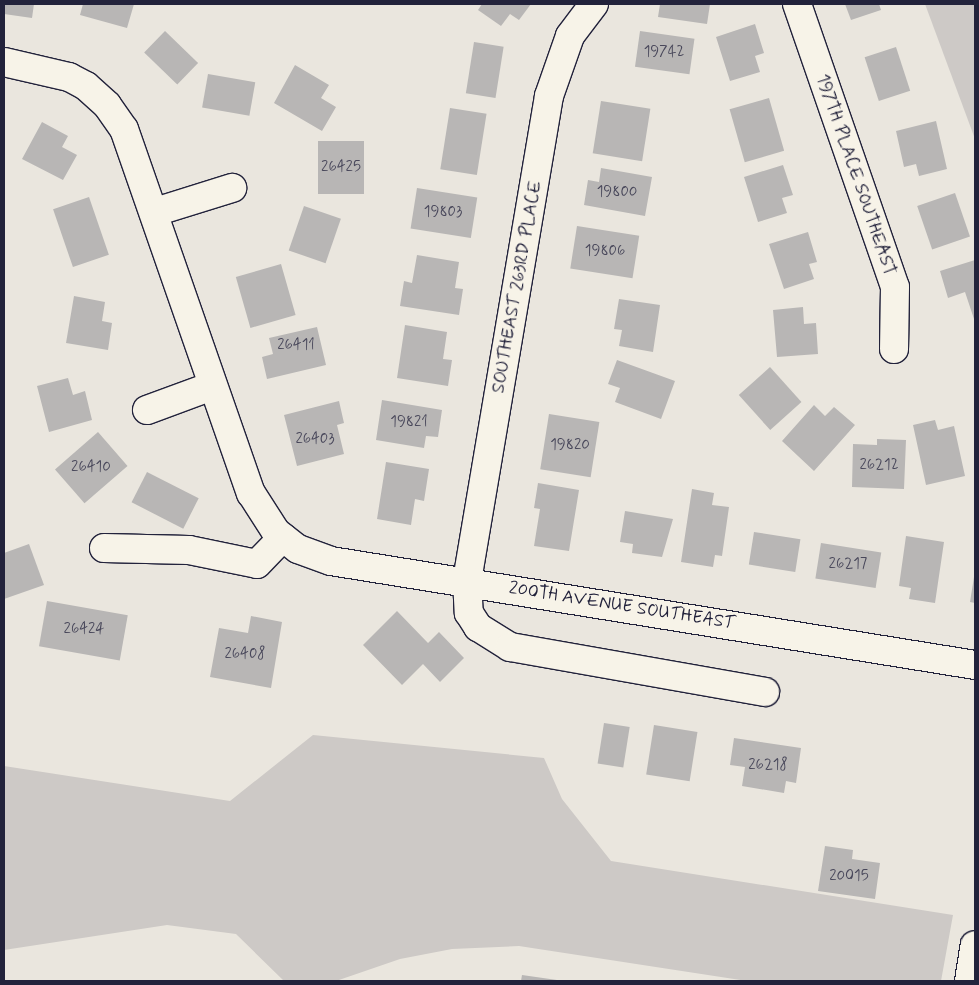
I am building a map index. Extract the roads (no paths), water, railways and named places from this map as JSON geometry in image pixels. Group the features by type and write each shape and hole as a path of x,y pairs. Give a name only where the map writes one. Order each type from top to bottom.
{"street":[{"name":"SOUTHEAST 263RD PLACE","path":"594,4 570,36 550,96 467,580 469,613 478,627 510,647 765,692"},
{"name":"197TH PLACE SOUTHEAST","path":"797,4 895,286 894,349"},
{"path":"4,62 69,77 100,96 124,129 155,212 212,386 250,493 280,534 257,564 189,550 104,548"},
{"path":"155,212 232,188"},
{"path":"147,410 212,386"},
{"name":"200TH AVENUE SOUTHEAST","path":"280,534 298,549 331,560 467,580 975,665"},
{"path":"970,981 975,945"}]}
